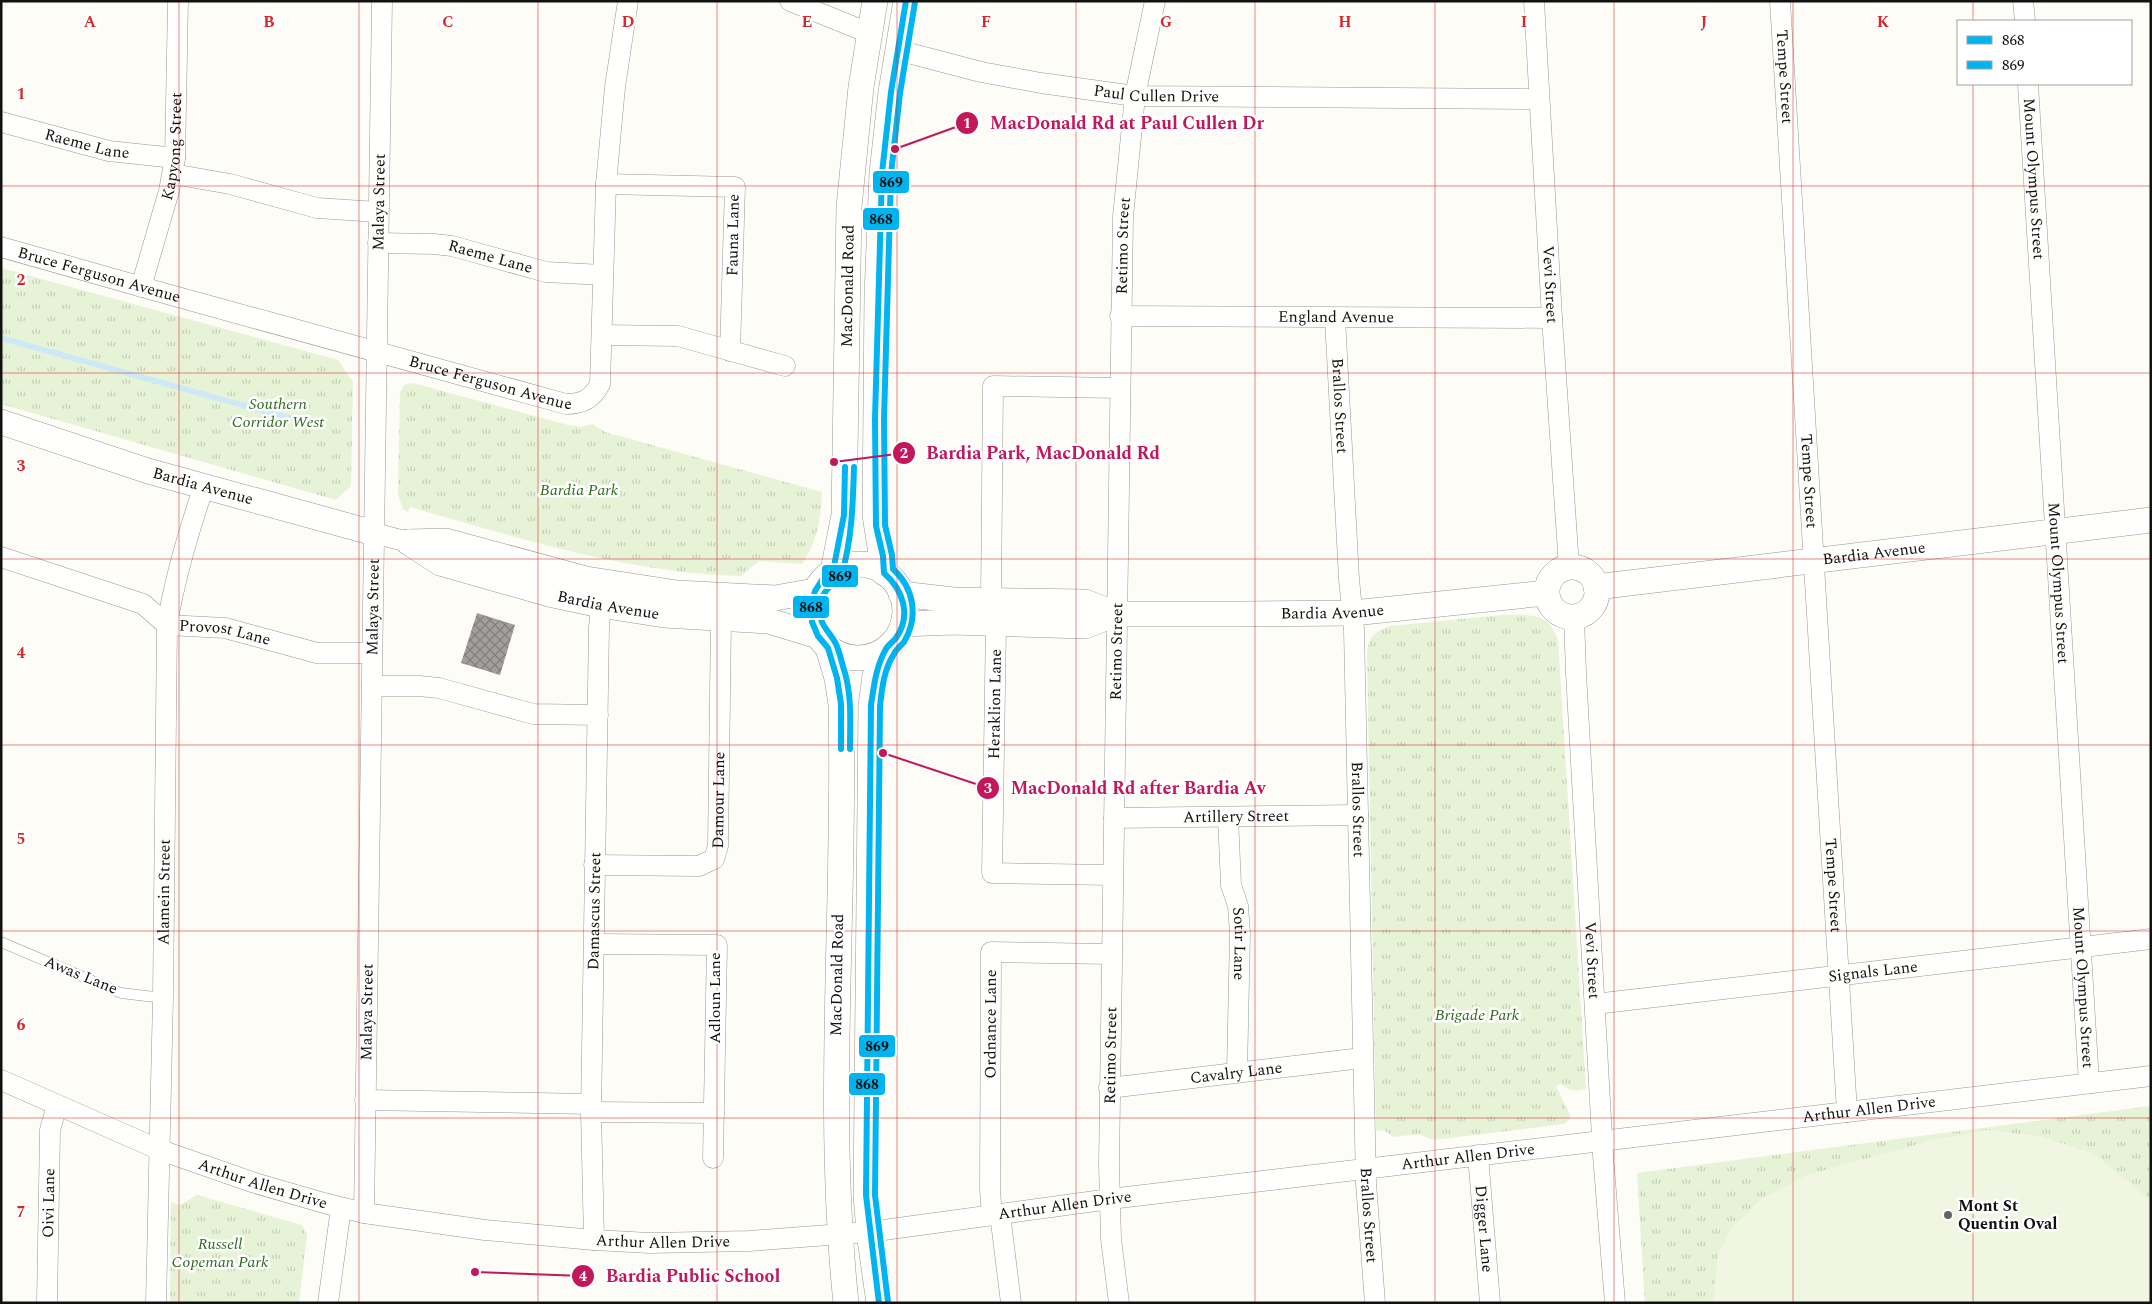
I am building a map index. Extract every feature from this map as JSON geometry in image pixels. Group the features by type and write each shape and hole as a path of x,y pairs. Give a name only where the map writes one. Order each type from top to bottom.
{"street":[{"name":"Kapyong Street","path":"141,287 174,166 178,1"},
{"name":"Malaya Street","path":"364,1212 382,1"},
{"name":"Bruce Ferguson Avenue","path":"1,247 566,404 577,404 586,401 594,395 600,384 606,184 615,87 628,1"},
{"path":"790,1 869,33"},
{"name":"MacDonald Road","path":"833,571 844,515 849,207 861,87 875,1"},
{"name":"MacDonald Road","path":"884,573 875,515 877,295 882,173 897,50 906,1"},
{"name":"Retimo Street","path":"1120,1303 1111,1239 1109,1088 1120,316 1123,217 1135,96 1155,1"},
{"name":"Vevi Street","path":"1534,1 1552,318 1569,567"},
{"name":"Tempe Street","path":"1780,1 1847,1112"},
{"path":"2024,1 2025,20"},
{"name":"Paul Cullen Drive","path":"897,50 981,72 1041,84 1135,96 1539,99"},
{"name":"Mount Olympus Street","path":"2028,85 2089,1083"},
{"name":"Raeme Lane","path":"1,122 174,166 317,208 378,212"},
{"name":"Fauna Lane","path":"606,184 735,186 730,351"},
{"name":"Raeme Lane","path":"378,242 452,246 546,272 603,275"},
{"name":"England Avenue","path":"1120,316 1552,318"},
{"name":"Brallos Street","path":"1335,318 1353,613 1362,1058 1366,1168 1375,1303"},
{"path":"602,336 678,336 785,366"},
{"name":"Heraklion Lane","path":"1112,875 992,873 993,386 1119,388"},
{"name":"Bardia Avenue","path":"1,422 148,471 408,542 440,563 549,594 677,593 745,598 775,598 815,591"},
{"name":"Alamein Street","path":"156,1303 163,998 167,625 171,597 183,547 204,486"},
{"name":"Bardia Avenue","path":"1596,587 2151,520"},
{"name":"Provost Lane","path":"1,557 143,604 167,625 225,628 318,653 372,653"},
{"path":"859,564 872,567 884,573 894,582 901,594 904,609 903,624 896,638 886,649 872,656 857,658 841,655 823,642 812,622 811,606 815,591 822,580 833,571 859,564"},
{"path":"1569,567 1576,567 1589,574 1596,587 1597,595 1589,610 1574,617 1566,617 1552,608 1546,593 1547,585 1555,573 1569,567"},
{"name":"Bardia Avenue","path":"903,624 953,622 994,613 1085,602 1116,614 1353,613 1546,593"},
{"name":"Bardia Avenue","path":"602,594 664,615 721,620 769,621 823,642"},
{"name":"Damascus Street","path":"594,1240 591,1108 594,865 602,594"},
{"name":"Bardia Avenue","path":"901,594 953,600 994,613"},
{"name":"Vevi Street","path":"1574,617 1604,1141 1603,1155 1615,1303"},
{"name":"Damour Lane","path":"594,865 699,866 714,860 718,846 721,620"},
{"name":"MacDonald Road","path":"823,642 839,696 842,741 835,1120 839,1235 846,1303"},
{"name":"MacDonald Road","path":"879,1303 869,1232 866,1194 871,705 875,676 886,649"},
{"path":"372,686 434,687 533,714 598,715"},
{"name":"Artillery Street","path":"1114,818 1358,815"},
{"name":"Sotir Lane","path":"1228,816 1231,885 1238,906 1240,933 1237,1072"},
{"name":"Signals Lane","path":"1595,1004 2151,939"},
{"name":"Adloun Lane","path":"594,944 717,945 713,1158"},
{"name":"Ordnance Lane","path":"1011,1303 990,1190 991,952 1111,954"},
{"name":"Cavalry Lane","path":"1109,1088 1362,1058"},
{"name":"Arthur Allen Drive","path":"1,1080 160,1150 255,1183 341,1208 485,1230 594,1240 650,1242 748,1241 869,1232 1110,1199 2151,1076"},
{"path":"365,1100 714,1113"},
{"name":"Oivi Lane","path":"47,1303 50,1130 57,1105"},
{"name":"Digger Lane","path":"1478,1155 1490,1303"},
{"path":"328,1303 341,1208"}],"lane":[{"name":"Awas Lane","path":"1,942 121,993 163,998"}],"green space":[{"name":"Southern Corridor West","path":"1,268 338,360 353,382 351,486 336,500 1,404"},
{"name":"Bardia Park","path":"413,383 568,425 581,427 592,424 605,432 822,492 821,511 815,539 802,564 759,561 741,576 657,568 615,561 533,542 410,507 408,512 403,509 398,495 400,392 404,385"},
{"name":"Brigade Park","path":"1502,615 1529,615 1543,619 1554,631 1558,640 1586,1089 1572,1090 1560,1084 1556,1086 1570,1115 1569,1120 1564,1124 1433,1140 1419,1134 1393,1137 1384,1130 1376,1131 1368,646 1374,635 1390,626"},
{"name":"Mont St Quentin Oval","path":"2151,1106 2151,1303 1645,1303 1637,1173"},
{"name":"Mont St Quentin Oval","path":"1986,1130 2040,1136 2093,1153 2151,1201 2151,1303 1713,1303 1718,1254 1732,1228 1761,1199 1807,1175 1930,1141"},
{"name":"Russell Copeman Park","path":"197,1195 302,1225 307,1235 299,1303 170,1303 171,1202 180,1205"}],"building":[{"path":"477,613 515,625 500,675 461,663"}],"waterway":[{"path":"1,338 314,425"}],"transit line":[{"name":"868","path":"879,1303 866,1195 871,705 880,662 887,648 901,629 904,621 904,612 903,603 896,587 884,573 883,556 876,526 875,419 882,173 891,92 906,1"},
{"name":"869","path":"888,1302 875,1195 880,706 888,666 909,632 913,613 910,594 906,585 893,569 892,555 885,525 884,419 891,174 900,93 915,2"},
{"name":"868","path":"841,749 841,704 837,678 828,648 818,636 812,622 811,606 815,591 822,580 833,571 844,515 845,467"},
{"name":"869","path":"850,749 850,711 847,682 837,647 822,623 820,607 824,594 842,573 848,547 854,467"}],"place":[{"name":"MacDonald Rd at Paul Cullen Dr","path":"895,149"},
{"name":"Bardia Park, MacDonald Rd","path":"834,462"},
{"name":"MacDonald Rd after Bardia Av","path":"883,753"},
{"name":"Mont St Quentin Oval","path":"1948,1215"},
{"name":"Bardia Public School","path":"475,1272"}]}
